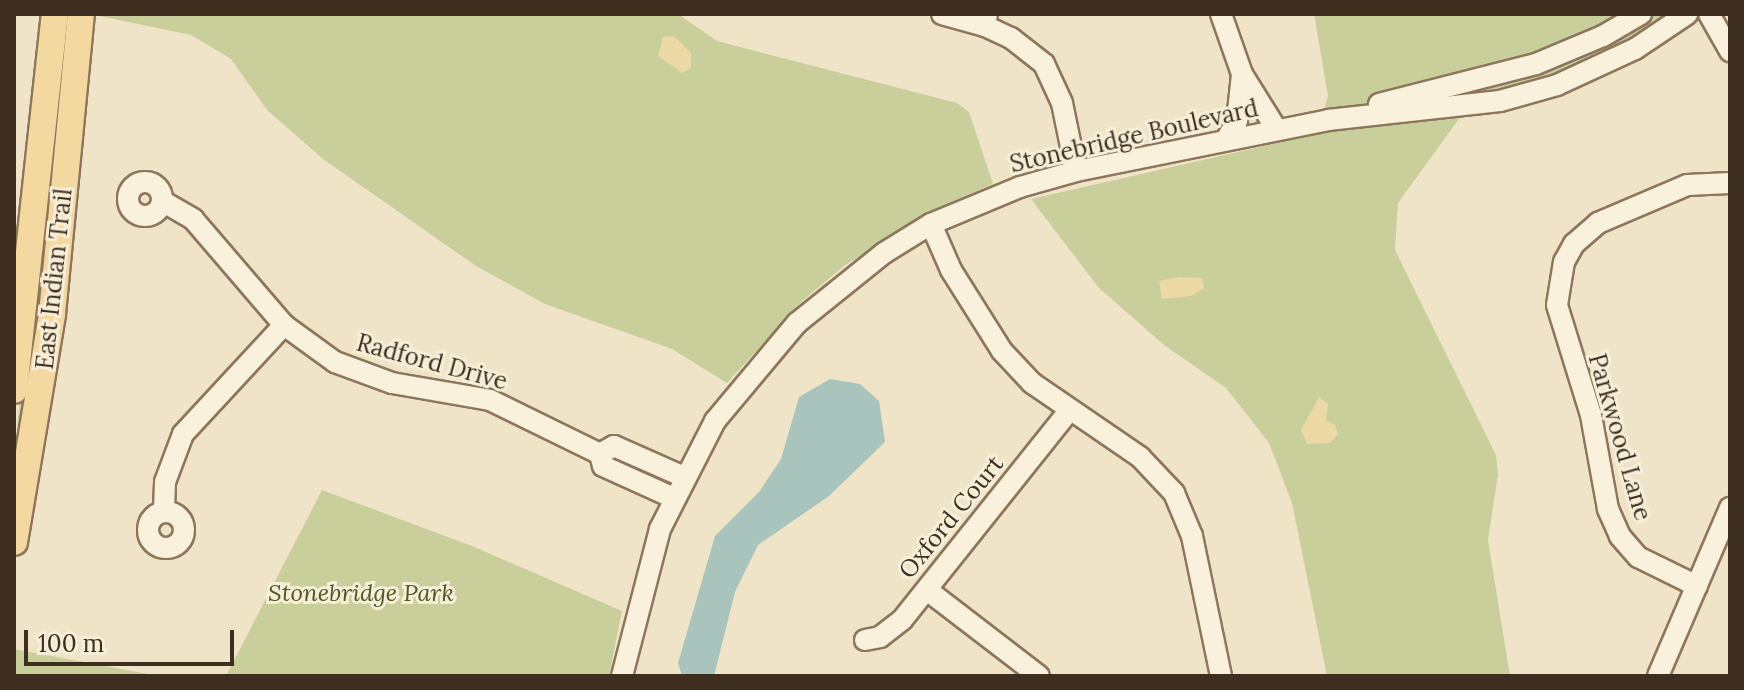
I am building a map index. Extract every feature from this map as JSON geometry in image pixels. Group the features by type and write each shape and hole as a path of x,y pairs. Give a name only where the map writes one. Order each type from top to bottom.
{"main road":[{"name":"East Indian Trail","path":"14,390 55,14"},
{"name":"East Indian Trail","path":"14,542 23,436 52,314 81,14"}],"street":[{"path":"942,14 986,20 1044,64 1062,103 1076,171"},
{"path":"1221,14 1242,74 1277,130"},
{"name":"Stonebridge Boulevard","path":"1347,119 1358,110 1561,55 1641,14"},
{"name":"Stonebridge Boulevard","path":"622,676 647,565 684,477 737,392 797,323 884,253 931,224 1020,187 1076,171 1277,130 1500,101 1557,85 1635,49 1687,14"},
{"path":"1709,14 1730,51"},
{"path":"1226,140 1239,113 1242,74"},
{"name":"Parkwood Lane","path":"1697,586 1638,557 1620,536 1608,509 1591,415 1557,305 1564,262 1574,244 1598,223 1687,185 1730,183"},
{"name":"Radford Drive","path":"162,201 181,209 218,243 284,325 351,370 392,383 490,400 600,454 603,466 674,498"},
{"path":"931,224 951,270 1002,351 1068,412 1140,457 1174,493 1198,559 1221,676"},
{"path":"164,511 165,482 183,434 208,401 284,325"},
{"name":"Oxford Court","path":"865,640 890,630 927,590 1068,412"},
{"name":"Radford Drive","path":"600,454 614,446 684,477"},
{"path":"1658,676 1730,508"},
{"path":"927,590 1039,676"}],"green space":[{"path":"63,14 72,14 46,296 22,429 17,426"},
{"path":"90,14 678,14 717,41 957,103 969,112 993,184 937,208 844,266 801,302 727,383 672,349 545,304 476,266 323,159 267,110 231,59 191,35"},
{"path":"1314,14 1708,14 1664,45 1581,85 1461,116 1398,203 1395,250 1496,455 1498,475 1488,540 1510,676 1327,676 1292,503 1269,443 1226,388 1164,345 1098,287 1031,199 1317,134 1328,96"},
{"name":"Stonebridge Park","path":"322,490 472,546 622,611 609,676 226,676"},
{"path":"14,649 159,676 14,676"}],"sand":[{"path":"674,36 691,53 691,68 682,73 658,56 663,37"},
{"path":"1179,277 1202,278 1204,288 1191,296 1162,299 1159,281"},
{"path":"1319,397 1328,404 1326,421 1335,425 1338,434 1330,443 1307,444 1301,430"}],"water":[{"path":"830,379 860,384 879,401 885,442 829,496 758,545 735,592 714,676 682,676 678,663 715,536 759,492 781,459 799,397"}]}
